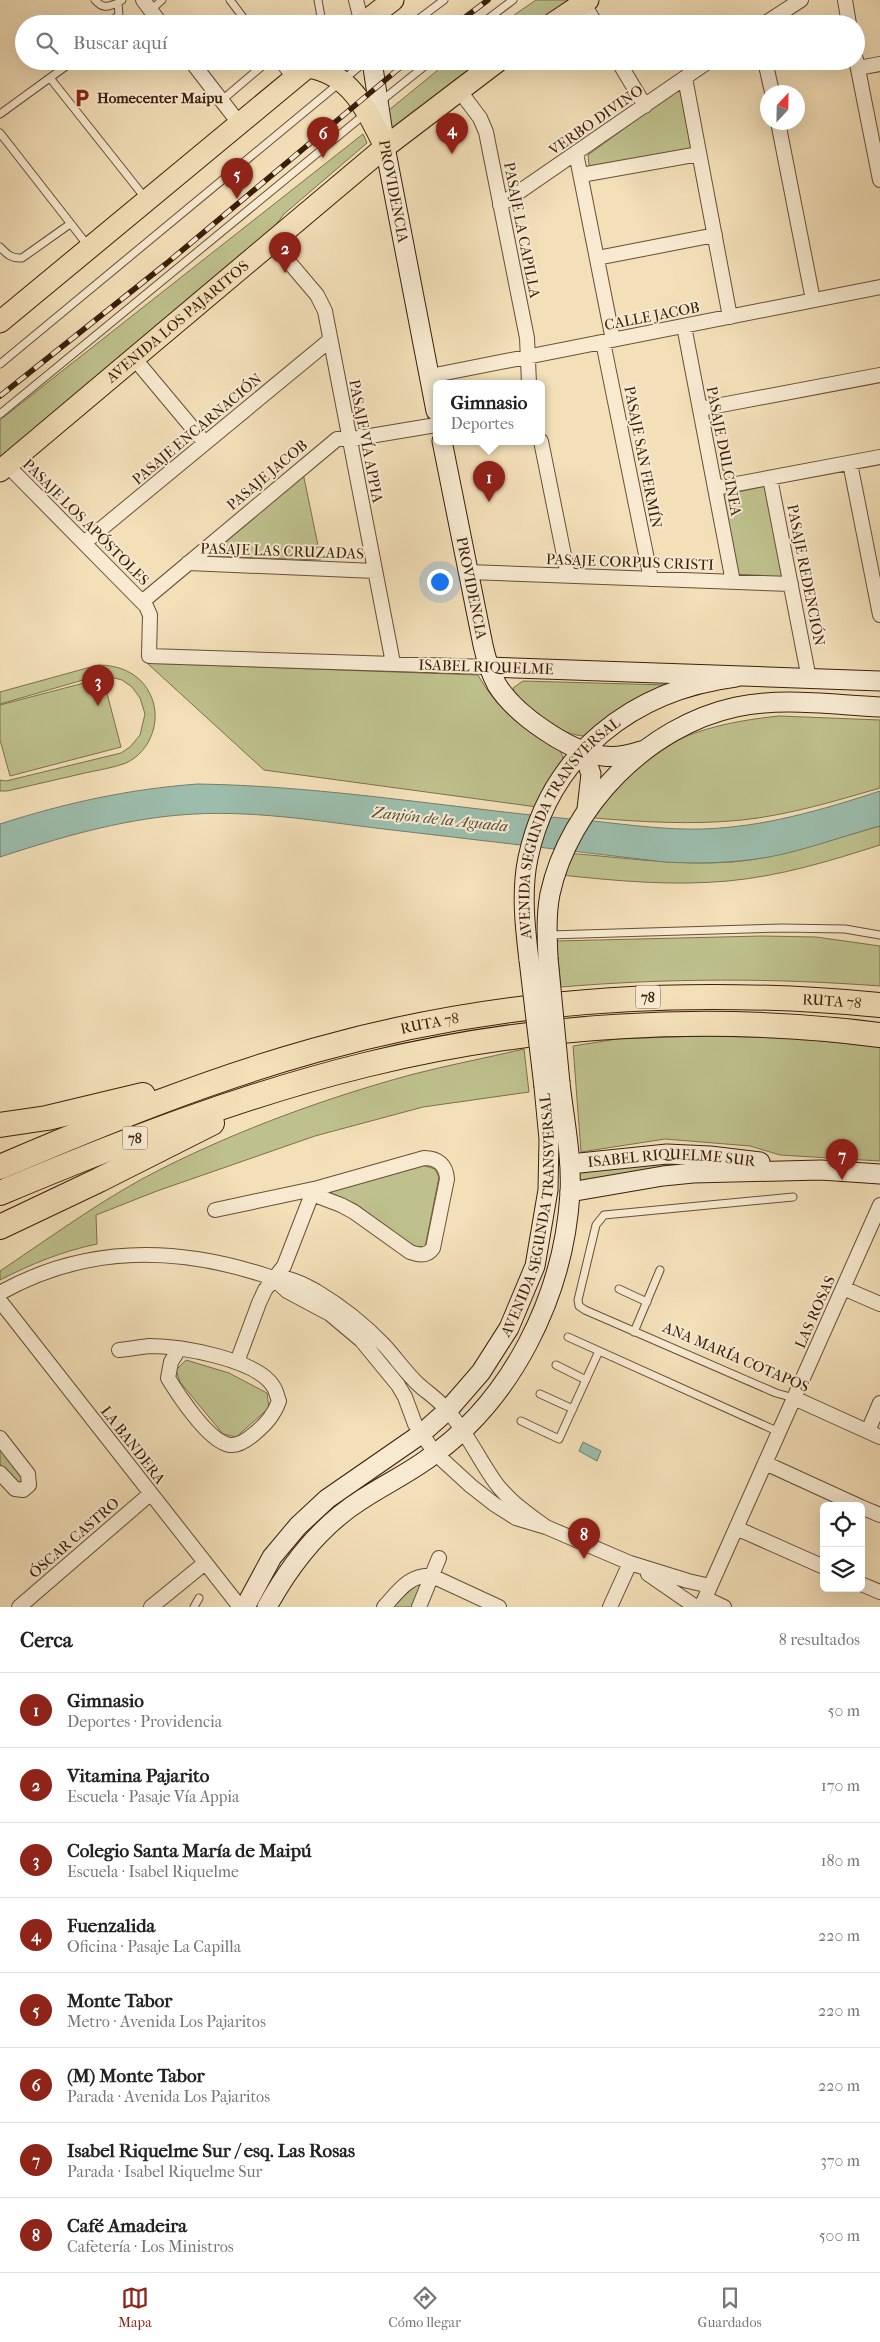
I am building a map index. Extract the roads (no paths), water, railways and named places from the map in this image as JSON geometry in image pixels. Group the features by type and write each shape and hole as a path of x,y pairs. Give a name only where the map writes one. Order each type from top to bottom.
{"highway":[{"name":"RUTA 78","path":"0,1166 117,1119 228,1078 316,1050 452,1019 592,1000 685,996 801,998 880,1005"},
{"name":"RUTA 78","path":"0,1193 176,1123 272,1091 366,1064 413,1054 507,1038 567,1031 639,1026 723,1025 807,1028 880,1036"},
{"path":"0,1124 48,1118 179,1086 228,1078"},
{"path":"0,1227 99,1180 272,1091"}],"main road":[{"path":"374,15 394,0"},
{"path":"566,15 586,2"},
{"path":"0,322 305,70 331,73 373,107"},
{"path":"372,70 373,107 385,148"},
{"name":"AVENIDA LOS PAJARITOS","path":"4,468 385,148 486,70"},
{"name":"PROVIDENCIA","path":"385,148 433,394"},
{"name":"PROVIDENCIA","path":"443,445 488,667 503,693 519,710 552,733 583,751 612,757 647,749"},
{"name":"ISABEL RIQUELME","path":"488,667 880,681"},
{"name":"AVENIDA SEGUNDA TRANSVERSAL","path":"269,1606 297,1560 319,1534 360,1500 435,1453 463,1429 501,1385 521,1354 537,1322 560,1262 567,1224 570,1192 570,1164 552,1085 539,959 524,900 528,859 547,804 559,782 583,751 620,720 653,700 677,689 706,681 736,677"},
{"name":"AVENIDA SEGUNDA TRANSVERSAL","path":"539,959 547,935 550,895 559,866 586,814 615,778 647,749 676,730 710,714 737,707 768,703 880,707"},
{"path":"583,751 590,768 591,781 586,814"},
{"name":"AVENIDA SEGUNDA TRANSVERSAL","path":"245,1607 272,1557 313,1510 342,1487 421,1434 448,1410 481,1372 509,1328 519,1308 534,1266 548,1190 552,1085"},
{"name":"ISABEL RIQUELME SUR","path":"570,1164 658,1154 686,1154 773,1164 803,1170"},
{"path":"548,1190 570,1164"},
{"name":"ISABEL RIQUELME SUR","path":"570,1192 663,1176 803,1170 880,1174"}],"street":[{"path":"356,0 360,15"},
{"path":"778,15 801,0"},
{"path":"844,0 847,15"},
{"path":"586,2 592,15"},
{"path":"865,64 880,64"},
{"path":"198,70 239,123"},
{"path":"623,70 645,106"},
{"name":"VERBO DIVINO","path":"500,205 696,70"},
{"path":"767,70 770,85"},
{"path":"858,70 880,180"},
{"path":"685,78 730,317"},
{"name":"PASAJE LA CAPILLA","path":"458,90 480,118 484,127 527,338 529,380"},
{"path":"780,130 814,300"},
{"name":"PASAJE SAN FERMÍN","path":"576,153 597,258 608,341 651,578"},
{"path":"581,176 699,154"},
{"path":"597,258 715,235"},
{"name":"PASAJE VÍA APPIA","path":"272,242 320,300 325,311 393,663"},
{"name":"CALLE JACOB","path":"430,376 880,287"},
{"name":"PASAJE DULCINEA","path":"684,326 733,582"},
{"name":"PASAJE ENCARNACIÓN","path":"84,543 330,340"},
{"path":"134,358 205,444"},
{"path":"700,409 880,375"},
{"name":"PASAJE JACOB","path":"142,602 332,442 342,437 358,438 433,426"},
{"path":"542,445 568,576"},
{"path":"715,488 880,457"},
{"path":"850,462 880,615"},
{"name":"PASAJE LOS APÓSTOLES","path":"4,468 84,543 142,602"},
{"name":"PASAJE REDENCIÓN","path":"770,478 810,679"},
{"name":"PASAJE LAS CRUZADAS","path":"188,563 375,571"},
{"name":"PASAJE CORPUS CRISTI","path":"468,572 791,584"},
{"name":"ISABEL RIQUELME","path":"142,602 150,615 149,656 488,667"},
{"path":"215,1210 315,1191 424,1158 432,1158 440,1162 447,1170 447,1179 433,1248 430,1252 423,1255 410,1252 341,1205 315,1191"},
{"path":"238,1362 259,1303 273,1278 284,1266 315,1191"},
{"name":"LAS ROSAS","path":"703,1600 880,1205"},
{"path":"0,1294 54,1269 81,1262 130,1254 156,1253 206,1260 230,1264 273,1278 297,1281 340,1307 373,1334 419,1385 448,1410 463,1429 493,1480 502,1491 546,1527"},
{"path":"273,1278 287,1291 330,1314 361,1340 398,1385 421,1434 435,1453 471,1486 506,1512 630,1563 703,1600 724,1607"},
{"path":"843,1288 880,1304"},
{"name":"LA BANDERA","path":"0,1301 240,1607"},
{"path":"119,1350 150,1346 179,1349 205,1353 238,1362 273,1385 279,1400 275,1413 252,1436 237,1445 227,1445 215,1437 192,1413 168,1378 171,1362 179,1349"},
{"name":"ANA MARÍA COTAPOS","path":"794,1398 874,1434"},
{"path":"874,1434 880,1403"},
{"path":"0,1438 28,1474 29,1485 23,1490 15,1489 0,1473"},
{"path":"765,1463 851,1502"},
{"name":"ÓSCAR CASTRO","path":"19,1607 150,1494"},
{"path":"865,1508 880,1515"},
{"path":"736,1528 820,1565"},
{"path":"418,1607 439,1558"},
{"path":"150,1607 205,1563"},
{"path":"630,1563 681,1580 703,1600"},
{"path":"610,1607 630,1563"},
{"path":"384,1607 410,1580 419,1576 432,1576 499,1607"},
{"path":"865,1586 880,1592"}],"lane":[{"path":"95,0 100,7 106,8 120,2 119,15"},
{"path":"147,5 162,0"},
{"path":"230,0 241,15"},
{"path":"318,0 321,15"},
{"path":"424,15 444,0"},
{"path":"493,15 513,0"},
{"path":"0,114 61,70"},
{"path":"221,101 257,70"},
{"path":"0,364 355,70"},
{"path":"0,414 420,70"},
{"path":"50,78 147,200"},
{"path":"0,133 89,247"},
{"path":"0,247 8,256 16,259 22,258 70,224"},
{"path":"547,935 782,928 846,929 880,935"},
{"name":"ANA MARÍA COTAPOS","path":"793,1197 604,1215 596,1225 578,1300 579,1306 585,1310 776,1393 794,1398"},
{"path":"634,1332 660,1270"},
{"path":"619,1289 647,1302"},
{"path":"568,1337 779,1432"},
{"path":"521,1420 560,1439 599,1351"},
{"path":"556,1365 586,1380"},
{"path":"540,1394 573,1409"},
{"path":"194,1607 199,1598"}],"water":[{"name":"Zanjón de la Aguada","path":"198,784 297,789 648,827 689,829 726,828 771,821 815,811 880,791 880,826 811,847 769,857 730,862 691,863 665,862 282,817 206,814 157,817 112,825 0,857 0,824 49,810 122,793"},
{"path":"583,1442 601,1451 597,1461 579,1451"}],"railway":[{"path":"468,15 488,0"},
{"path":"0,396 167,263 397,70"}],"place":[{"name":"Homecenter Maipu","path":"82,98"},
{"name":"Fuenzalida","path":"452,154"},
{"name":"(M) Monte Tabor","path":"323,158"},
{"name":"Monte Tabor","path":"237,199"},
{"name":"Vitamina Pajarito","path":"285,273"},
{"name":"Gimnasio","path":"489,502"},
{"name":"Colegio Santa María de Maipú","path":"98,706"},
{"name":"Isabel Riquelme Sur / esq. Las Rosas","path":"842,1180"},
{"name":"Café Amadeira","path":"584,1559"}]}
